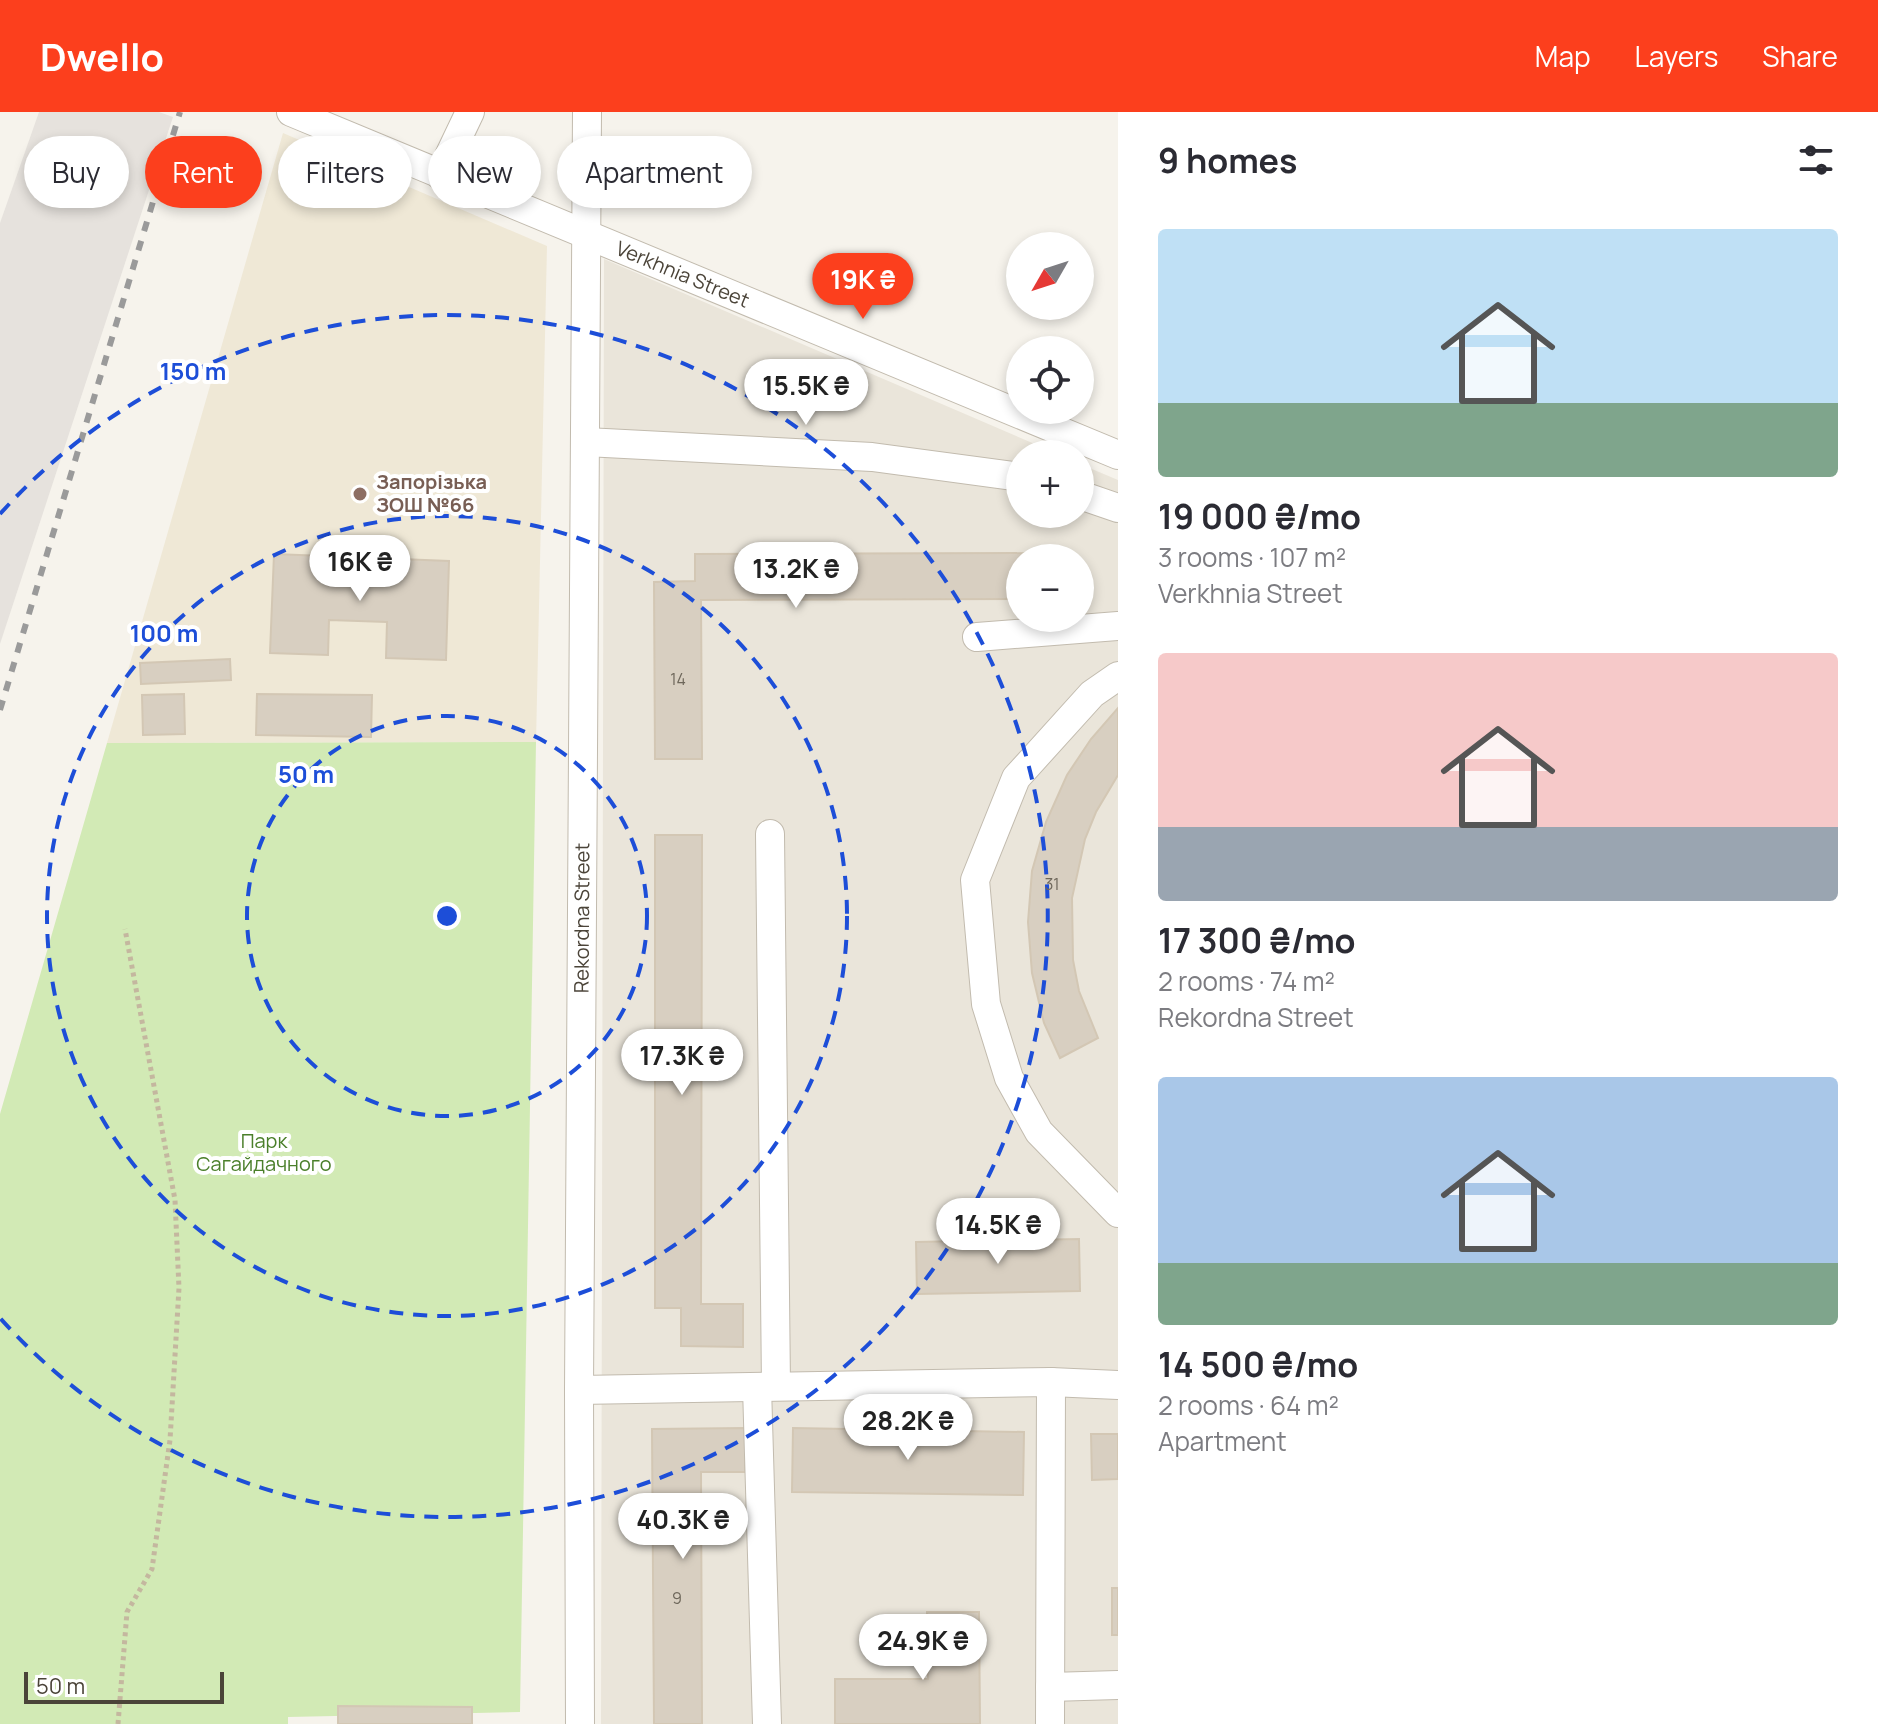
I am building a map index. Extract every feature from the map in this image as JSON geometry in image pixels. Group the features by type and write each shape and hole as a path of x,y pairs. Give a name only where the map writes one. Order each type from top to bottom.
{"street":[{"name":"Verkhnia Street","path":"291,112 428,170"},
{"path":"459,136 470,112"},
{"name":"Rekordna Street","path":"580,1724 579,1390 587,112"},
{"name":"Verkhnia Street","path":"520,208 1118,455"},
{"path":"586,442 872,457 1006,475"},
{"path":"1094,500 1118,508"},
{"path":"977,637 1118,626"},
{"path":"1118,676 1092,694 1016,778 975,880 986,1004 1009,1078 1039,1132 1118,1213"},
{"path":"767,1724 770,834"},
{"path":"579,1390 1051,1382 1118,1385"},
{"path":"1050,1724 1051,1382"},
{"path":"1050,1687 1118,1685"}],"path":[{"path":"118,1724 127,1612 152,1569 170,1440 179,1288 175,1200 125,929"}],"shaded area":[{"path":"39,112 159,112 173,117 167,136 145,136 145,202 0,644 0,223 24,155 24,208 129,208 129,136 31,136"},
{"name":"Запорізька ЗОШ №66","path":"278,150 278,208 412,208 412,188 428,195 428,208 458,208 547,246 536,742 107,743"},
{"path":"604,259 1025,440 1006,440 1006,528 1094,528 1094,470 1118,480 1118,1724 601,1724"}],"green space":[{"name":"Парк Сагайдачного","path":"536,742 520,1712 288,1717 288,1724 0,1724 0,1114 107,743"}],"building":[{"path":"1006,553 1006,599 701,600 702,759 655,759 654,582 695,581 695,554"},
{"path":"274,554 449,561 446,660 386,658 387,622 329,620 328,655 270,653"},
{"path":"230,659 231,680 141,684 140,663"},
{"path":"184,694 185,734 143,735 142,695"},
{"path":"257,694 372,695 371,737 256,735"},
{"path":"1118,708 1118,775 1096,812 1085,839 1072,898 1073,960 1079,991 1098,1038 1060,1058 1044,1023 1032,973 1028,922 1032,871 1046,822 1067,775 1091,739"},
{"path":"655,835 702,835 701,1304 743,1304 743,1347 681,1346 681,1308 655,1308"},
{"path":"1079,1239 1080,1291 917,1294 916,1242"},
{"path":"745,1428 745,1472 701,1472 702,1724 654,1724 652,1429"},
{"path":"793,1428 1024,1432 1023,1495 792,1492"},
{"path":"1091,1434 1118,1434 1118,1479 1092,1480"},
{"path":"1112,1588 1118,1588 1118,1635 1112,1635"},
{"path":"927,1612 979,1612 980,1724 835,1724 835,1679 928,1679"},
{"path":"338,1706 472,1707 472,1724 338,1724"}],"railway":[{"path":"0,710 180,112"}],"place":[{"name":"Запорізька ЗОШ №66","path":"360,494"}]}
